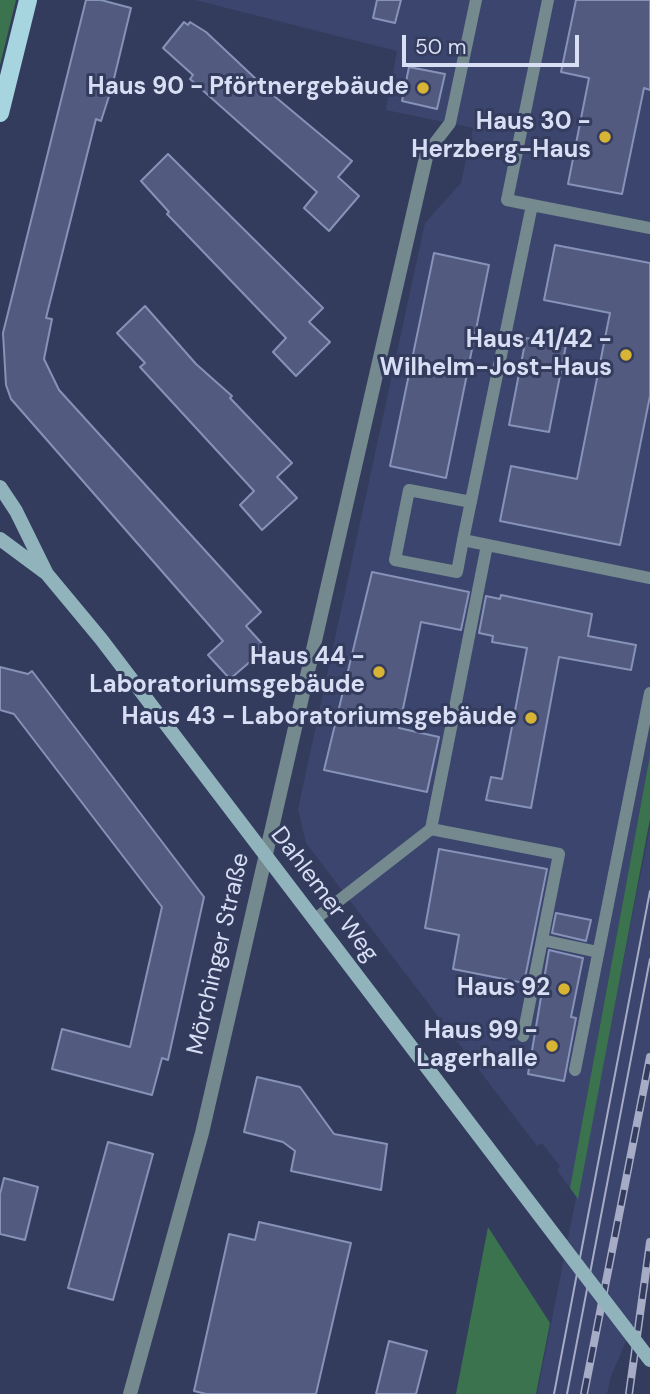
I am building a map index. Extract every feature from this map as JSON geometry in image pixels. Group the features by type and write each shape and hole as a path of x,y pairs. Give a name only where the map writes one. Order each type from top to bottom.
{"main road":[{"path":"0,113 29,0"},
{"name":"Dahlemer Weg","path":"0,487 16,511 47,574 101,639 650,1360"},
{"name":"Dahlemer Weg","path":"0,540 47,574"}],"street":[{"name":"Mörchinger Straße","path":"130,1394 196,1157 427,153"}],"lane":[{"path":"427,153 450,123 476,0"},
{"path":"548,0 507,200 650,228"},
{"path":"471,502 409,490 395,559 457,572 532,205"},
{"path":"463,540 650,578"},
{"path":"314,920 431,829 488,545"},
{"path":"575,1070 650,693"},
{"path":"431,829 559,854 523,1036"},
{"path":"542,940 598,951"}],"shaded area":[{"path":"195,0 650,0 650,755 570,1188 557,1170 560,1166 542,1143 537,1146 306,843 298,809 425,223 461,183 473,128 386,110 397,51"},
{"path":"650,827 650,1286 611,1376 607,1394 537,1394"}],"green space":[{"path":"0,0 16,0 0,65"},
{"path":"650,755 650,819 578,1199 570,1188"},
{"path":"488,1227 550,1323 536,1394 456,1394"}],"building":[{"path":"86,0 101,0 131,8 112,87 101,121 96,119 46,318 52,319 44,359 59,390 261,612 246,626 266,648 230,679 208,655 223,641 11,399 6,385 3,333"},
{"path":"377,0 401,0 395,23 373,18"},
{"name":"Haus 30 - Herzberg-Haus","path":"576,0 650,0 650,90 644,88 622,194 568,184 589,78 561,72"},
{"path":"184,22 188,25 190,22 206,32 273,95 352,161 338,177 359,196 329,231 304,208 317,192 190,79 193,75 163,48"},
{"name":"Haus 90 - Pförtnergebäude","path":"409,67 445,74 437,109 402,101"},
{"path":"168,154 323,308 309,322 330,342 296,376 273,352 286,338 167,214 169,212 141,181"},
{"name":"Haus 41/42 - Wilhelm-Jost-Haus","path":"555,245 650,263 650,396 620,545 500,521 511,466 577,479 610,313 544,300"},
{"path":"434,253 489,265 446,478 390,466"},
{"path":"145,306 196,364 232,396 230,398 292,463 277,477 297,498 262,530 240,505 254,491 140,367 145,363 117,333"},
{"path":"526,338 566,345 549,432 509,425"},
{"name":"Haus 44 - Laboratoriumsgebäude","path":"372,572 469,592 461,630 421,622 399,728 439,737 427,792 324,770"},
{"name":"Haus 43 - Laboratoriumsgebäude","path":"501,595 592,614 588,636 636,645 631,670 559,657 531,808 486,800 491,777 502,779 527,648 492,642 493,636 479,633 486,596 500,599"},
{"path":"0,667 28,674 32,671 204,897 168,1060 162,1058 152,1095 52,1069 62,1029 130,1047 162,907 14,714 0,710"},
{"path":"439,849 547,869 524,983 453,969 459,935 425,928"},
{"path":"556,913 591,920 586,941 552,933"},
{"path":"549,950 583,958 571,1017 576,1018 564,1081 528,1074"},
{"path":"257,1077 300,1087 334,1134 387,1144 381,1190 291,1171 295,1151 283,1142 244,1132"},
{"path":"108,1142 153,1154 113,1300 68,1288"},
{"path":"4,1178 38,1187 25,1240 0,1234 0,1194"},
{"path":"259,1222 351,1243 316,1394 206,1394 194,1391 229,1234 255,1240"},
{"path":"389,1341 427,1351 416,1394 376,1394"}],"tram line":[{"path":"554,1394 650,891"},
{"path":"567,1394 650,959"}],"railway":[{"path":"584,1394 650,1057"},
{"path":"629,1394 650,1242"}],"place":[{"name":"Haus 90 - Pförtnergebäude","path":"423,88"},
{"name":"Haus 30 - Herzberg-Haus","path":"605,137"},
{"name":"Haus 41/42 - Wilhelm-Jost-Haus","path":"626,355"},
{"name":"Haus 44 - Laboratoriumsgebäude","path":"379,672"},
{"name":"Haus 43 - Laboratoriumsgebäude","path":"531,718"},
{"name":"Haus 92","path":"564,989"},
{"name":"Haus 99 - Lagerhalle","path":"552,1046"}]}
